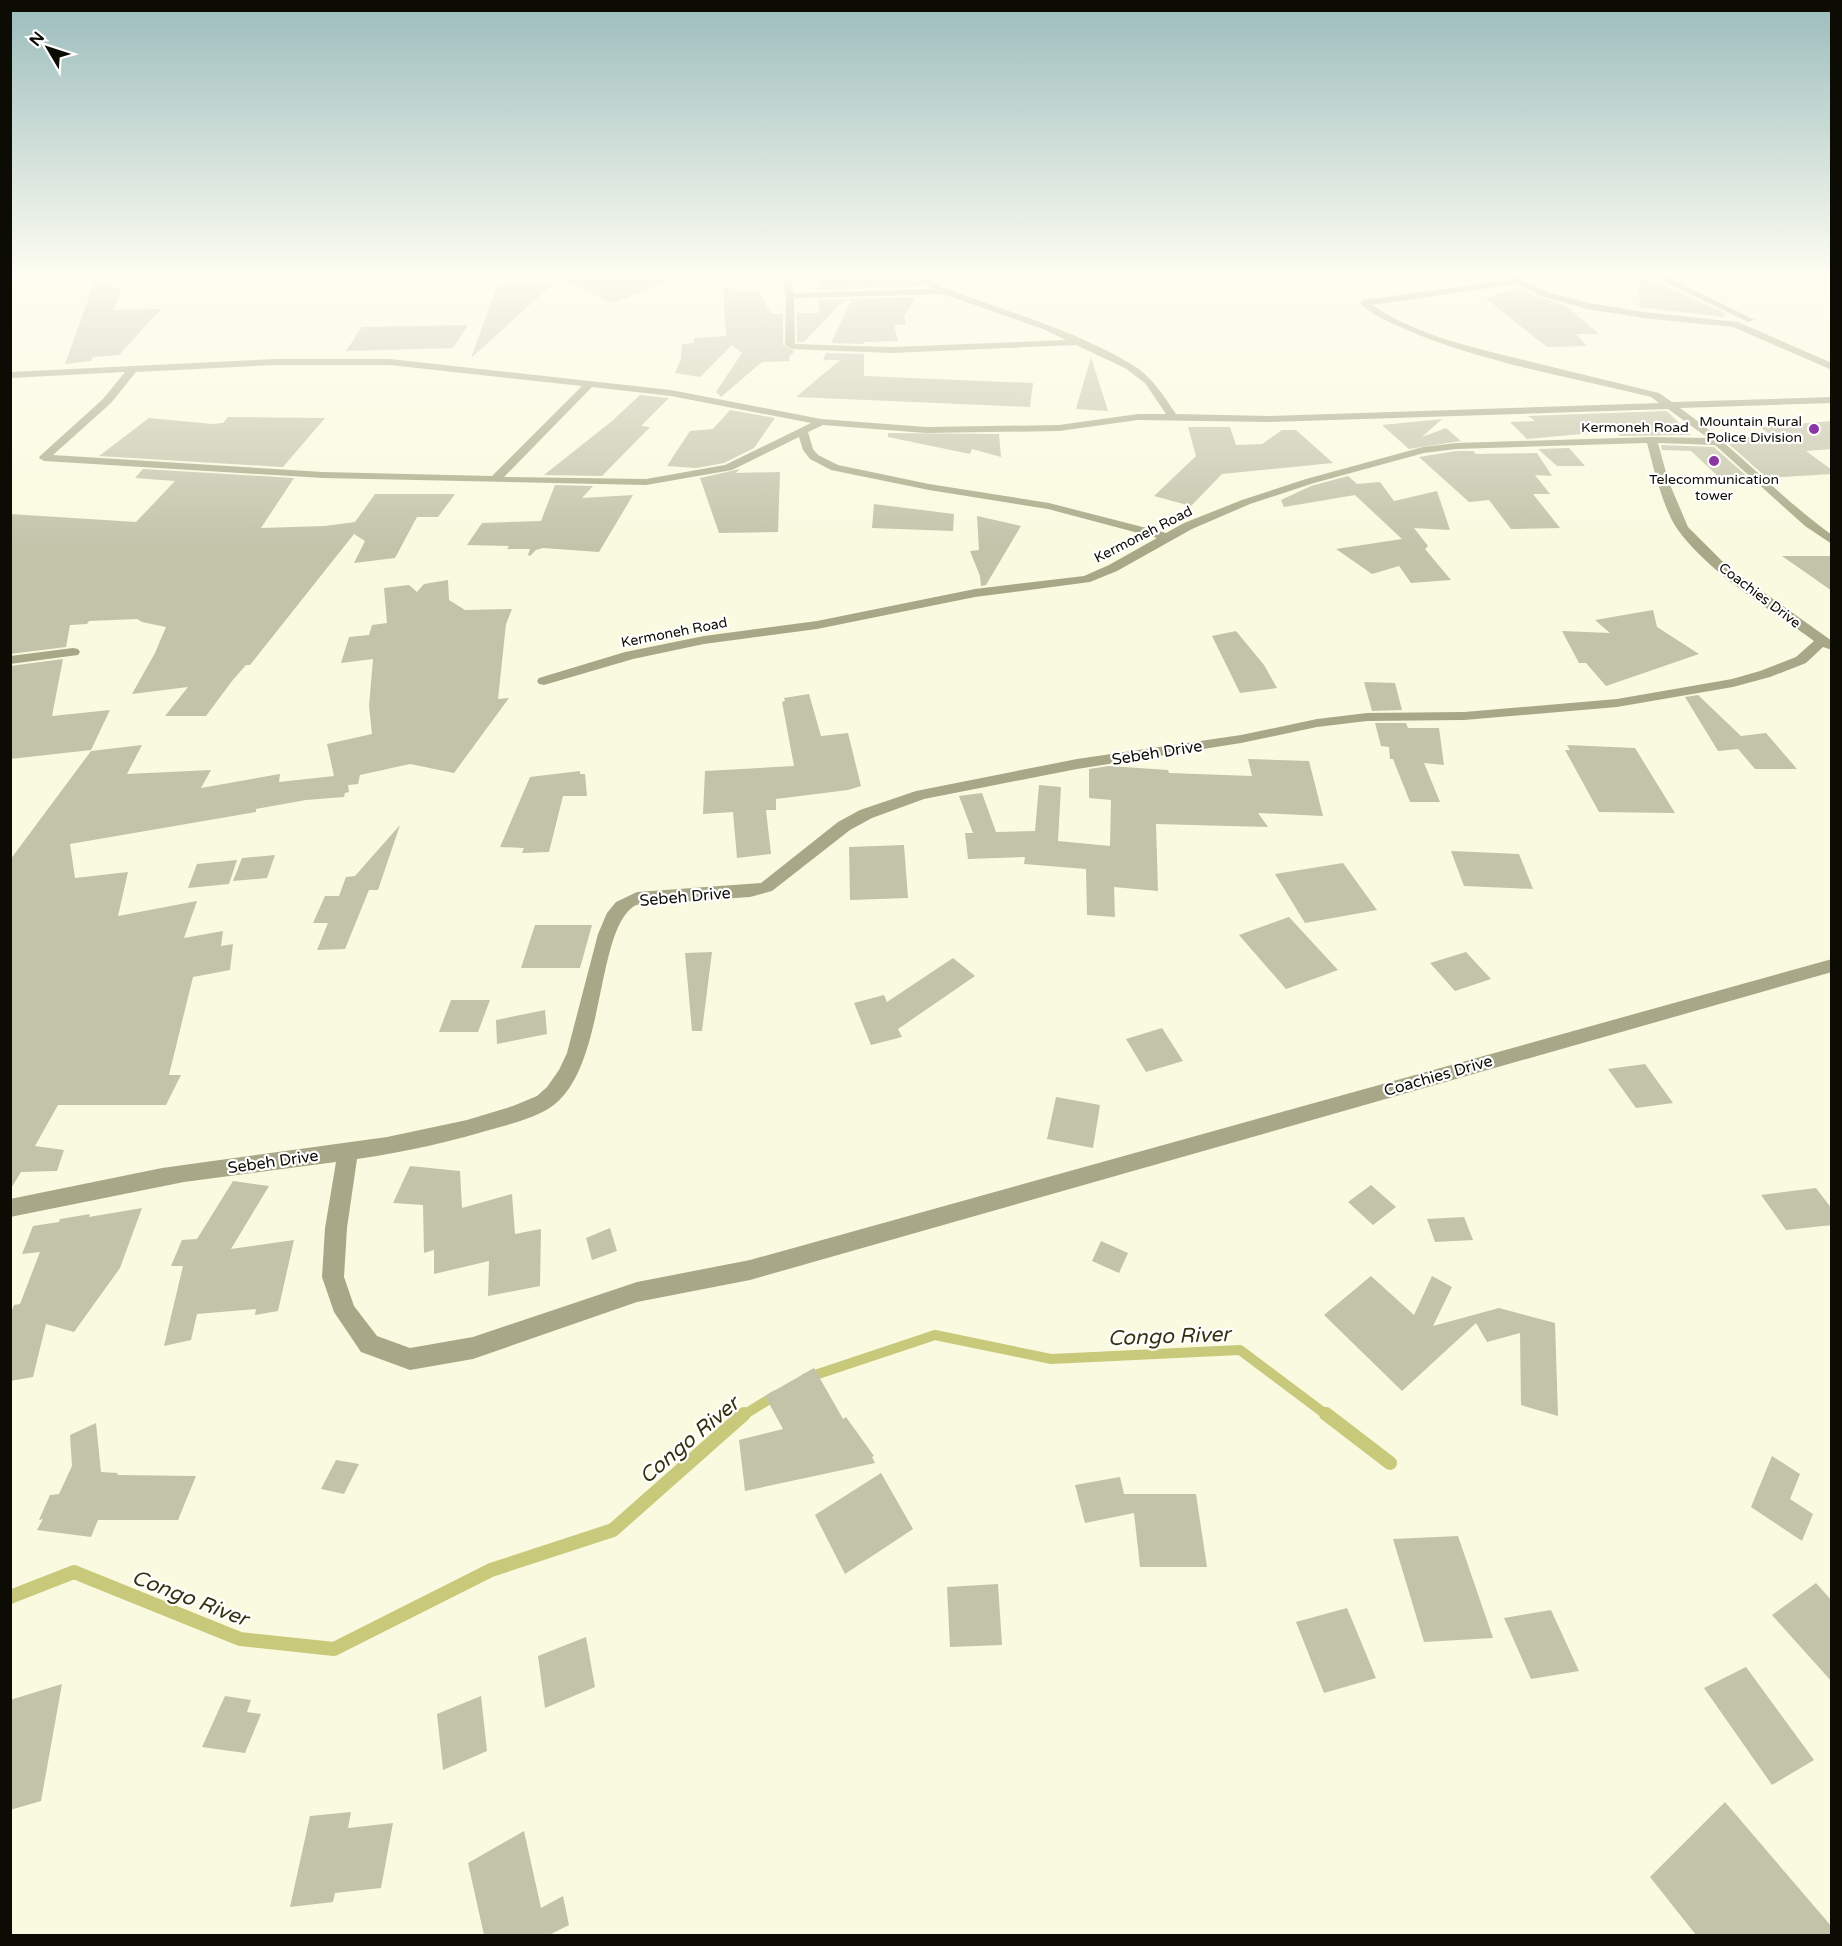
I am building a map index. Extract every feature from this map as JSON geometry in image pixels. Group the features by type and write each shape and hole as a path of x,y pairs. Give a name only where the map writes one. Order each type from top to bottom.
{"street":[{"path":"10,375 208,365"},
{"path":"417,365 591,383 717,400 821,422 900,429 1059,428 1125,417 1270,419 1832,400"},
{"path":"1126,365 1148,381 1173,417"},
{"path":"1529,365 1647,392 1672,406 1719,442 1809,524 1832,541"},
{"path":"134,368 106,401 44,458 323,475 568,482 661,480 728,468 821,422"},
{"path":"495,480 591,383"},
{"path":"803,432 808,450 814,457 835,468 940,489 1049,506 1166,537"},
{"name":"Kermoneh Road","path":"544,681 630,655 704,640 817,625 975,593 1086,579 1113,568 1166,537 1271,492 1423,450 1456,446 1652,440 1719,442"},
{"name":"Coachies Drive","path":"1652,440 1662,480 1683,528 1724,570 1827,644"},
{"name":"Sebeh Drive","path":"10,1208 181,1174 451,1134 536,1106 552,1094 567,1076 598,964 616,913 623,904 637,898 750,891 766,887 844,826 866,814 921,795 1077,764 1241,739 1317,723 1367,717 1464,716 1617,703 1733,683 1788,666 1827,644"},
{"path":"10,660 73,652"},
{"name":"Coachies Drive","path":"348,1150 336,1228 333,1276 345,1311 369,1344 410,1359 473,1348 637,1292 750,1270 1832,965"}],"building":[{"path":"679,365 712,365 700,377 675,373"},
{"path":"734,365 759,365 721,397 716,392"},
{"path":"834,365 864,365 864,376 1033,383 1030,407 796,397"},
{"path":"1089,365 1093,365 1108,411 1076,409"},
{"path":"640,395 669,398 641,426 650,427 602,476 544,475 612,421"},
{"path":"730,410 775,418 754,448 724,463 696,468 667,466 690,431 713,429"},
{"path":"1667,411 1691,435 1620,436 1614,431 1527,439 1510,422 1535,421 1528,416"},
{"path":"228,417 325,418 283,467 99,456 149,418 212,424 223,423"},
{"path":"1442,419 1422,437 1446,428 1461,441 1409,449 1382,425"},
{"path":"1832,421 1832,449 1806,451 1832,470 1832,474 1767,478 1722,438 1772,436 1760,427"},
{"path":"1188,427 1230,427 1236,445 1262,444 1282,430 1296,430 1333,463 1222,474 1191,506 1154,496 1196,456"},
{"path":"888,433 999,434 1001,457 972,449 970,454 888,437"},
{"path":"1661,445 1714,447 1750,479 1723,481 1691,451 1662,450"},
{"path":"1569,448 1585,466 1557,466 1538,449"},
{"path":"1456,451 1473,451 1476,454 1537,453 1552,476 1535,475 1550,494 1533,494 1560,528 1511,529 1489,500 1469,502 1419,457"},
{"path":"143,469 294,478 261,528 325,526 355,522 375,494 455,494 438,517 417,517 395,558 354,563 365,541 354,534 250,665 246,665 232,681 206,716 165,716 188,687 132,694 155,653 166,627 137,619 89,621 87,624 70,625 66,647 10,654 10,514 136,522 175,481 135,478"},
{"path":"740,469 736,473 780,472 778,532 719,533 700,478"},
{"path":"1348,476 1357,484 1380,482 1394,501 1437,491 1450,530 1414,528 1428,546 1425,549 1451,580 1411,583 1399,566 1372,574 1336,549 1402,539 1355,495 1284,507 1281,500 1311,486"},
{"path":"555,485 593,486 582,498 633,495 599,552 543,548 536,550 530,556 528,555 530,549 467,545 482,523 541,521"},
{"path":"874,504 954,514 953,531 872,528"},
{"path":"977,516 1021,526 986,585 981,586 980,576 970,551 979,550"},
{"path":"1782,556 1832,556 1832,591"},
{"path":"448,580 449,600 465,610 512,609 506,624 498,699 509,698 454,773 410,764 360,775 358,784 348,785 349,792 345,793 344,797 306,800 256,809 256,812 70,844 75,878 128,872 118,916 197,901 184,938 223,931 221,946 233,944 230,970 193,977 169,1075 181,1075 166,1105 58,1105 35,1146 64,1150 57,1171 21,1172 10,1190 10,860 91,751 142,745 127,774 211,770 201,788 280,774 279,782 334,776 327,744 372,734 369,706 373,659 341,663 349,637 369,635 372,625 387,623 384,588 409,585 417,592 424,584"},
{"path":"1653,610 1657,627 1699,654 1606,686 1586,663 1579,663 1562,631 1610,633 1595,620"},
{"path":"1236,631 1264,665 1277,688 1240,693 1212,636"},
{"path":"63,659 52,716 110,710 91,750 10,759 10,666"},
{"path":"1364,682 1395,683 1402,710 1372,711"},
{"path":"809,694 821,736 848,733 861,786 848,790 776,799 776,810 766,810 771,854 737,858 733,812 703,814 705,771 794,766 782,702 785,701 784,698"},
{"path":"1698,695 1741,736 1766,733 1797,769 1755,769 1738,749 1718,751 1685,697"},
{"path":"1375,723 1406,723 1408,728 1439,728 1444,765 1424,763 1440,802 1410,802 1393,759 1390,759 1389,747 1381,746"},
{"path":"1567,745 1635,748 1675,813 1599,812 1565,750 1570,750"},
{"path":"1248,759 1309,761 1323,816 1258,813 1268,827 1156,824 1158,891 1114,887 1115,917 1087,915 1086,869 1024,864 1025,857 968,859 965,833 973,833 959,796 982,793 996,832 1035,831 1039,785 1061,787 1058,841 1110,846 1111,800 1089,798 1089,769 1109,766 1168,770 1169,773 1252,776"},
{"path":"580,771 580,774 585,774 587,796 563,796 549,852 522,853 524,848 500,847 530,777"},
{"path":"400,825 378,890 369,890 345,949 317,950 328,923 313,923 325,896 339,896 346,877 355,876"},
{"path":"904,845 908,898 850,900 849,847"},
{"path":"1451,851 1519,854 1533,889 1464,886"},
{"path":"275,855 267,878 233,881 242,858"},
{"path":"237,860 229,884 188,888 197,864"},
{"path":"1343,863 1377,910 1305,923 1275,874"},
{"path":"1289,917 1338,970 1286,989 1239,935"},
{"path":"535,925 592,925 580,968 521,968"},
{"path":"712,952 702,1031 692,1031 685,953"},
{"path":"1466,952 1491,979 1455,991 1430,963"},
{"path":"953,958 975,976 898,1029 902,1037 871,1045 854,1003 884,995 887,1002"},
{"path":"451,1000 490,1000 478,1032 439,1032"},
{"path":"545,1010 547,1034 497,1044 496,1020"},
{"path":"1162,1028 1183,1061 1146,1072 1126,1039"},
{"path":"1645,1064 1673,1103 1636,1108 1608,1069"},
{"path":"1056,1097 1100,1105 1093,1148 1047,1139"},
{"path":"410,1166 460,1171 462,1208 512,1194 515,1234 541,1229 540,1286 488,1296 489,1261 434,1274 434,1250 424,1253 423,1205 393,1203"},
{"path":"233,1181 269,1186 231,1249 294,1240 278,1311 255,1315 256,1309 197,1314 191,1340 164,1346 183,1266 171,1266 182,1240 197,1239"},
{"path":"1371,1185 1396,1207 1373,1225 1348,1202"},
{"path":"1816,1188 1832,1209 1832,1225 1786,1230 1761,1195"},
{"path":"142,1208 120,1268 74,1332 46,1324 33,1377 10,1381 10,1315 14,1305 20,1304 40,1252 22,1254 33,1226 90,1214 89,1217"},
{"path":"1464,1217 1473,1240 1435,1242 1427,1219"},
{"path":"610,1228 617,1251 592,1260 586,1238"},
{"path":"1101,1241 1128,1253 1119,1273 1092,1261"},
{"path":"1371,1276 1414,1315 1432,1276 1452,1287 1433,1326 1499,1308 1555,1323 1558,1416 1521,1405 1520,1333 1487,1342 1476,1323 1402,1391 1324,1315"},
{"path":"814,1368 843,1419 846,1417 874,1456 872,1457 875,1463 745,1491 739,1440 783,1429 765,1396"},
{"path":"96,1423 101,1472 118,1473 117,1475 196,1476 178,1520 98,1520 91,1537 37,1530 50,1495 59,1494 72,1466 70,1435"},
{"path":"1772,1456 1800,1474 1790,1499 1813,1514 1802,1541 1751,1507"},
{"path":"336,1460 359,1464 344,1494 321,1489"},
{"path":"881,1473 913,1529 845,1574 815,1515"},
{"path":"1120,1477 1124,1494 1196,1494 1207,1567 1140,1567 1134,1513 1085,1523 1075,1485"},
{"path":"1458,1536 1493,1638 1424,1642 1393,1539"},
{"path":"1816,1583 1832,1601 1832,1682 1772,1615"},
{"path":"998,1584 1002,1645 950,1647 947,1587"},
{"path":"1347,1608 1376,1678 1324,1693 1296,1622"},
{"path":"1551,1610 1579,1671 1531,1679 1504,1618"},
{"path":"586,1637 595,1687 545,1708 538,1656"},
{"path":"1746,1667 1814,1760 1772,1785 1704,1688"},
{"path":"62,1684 41,1801 10,1810 10,1700"},
{"path":"225,1696 251,1700 247,1712 261,1714 245,1753 202,1747"},
{"path":"481,1696 487,1751 443,1770 437,1714"},
{"path":"1725,1802 1832,1927 1832,1935 1696,1935 1650,1877"},
{"path":"351,1812 348,1828 393,1823 381,1888 335,1893 333,1902 290,1907 310,1816"},
{"path":"524,1831 541,1908 563,1896 569,1925 549,1935 484,1935 468,1863"}],"waterway":[{"name":"Congo River","path":"806,1378 935,1335 1051,1359 1240,1350 1328,1416"},
{"name":"Congo River","path":"742,1416 776,1395"},
{"name":"Congo River","path":"10,1597 74,1572 240,1639 334,1649 491,1570 613,1530 744,1414"},
{"name":"Congo River","path":"1326,1414 1390,1463"}],"place":[{"name":"Mountain Rural Police Division","path":"1814,429"},
{"name":"Telecommunication tower","path":"1714,461"}]}
